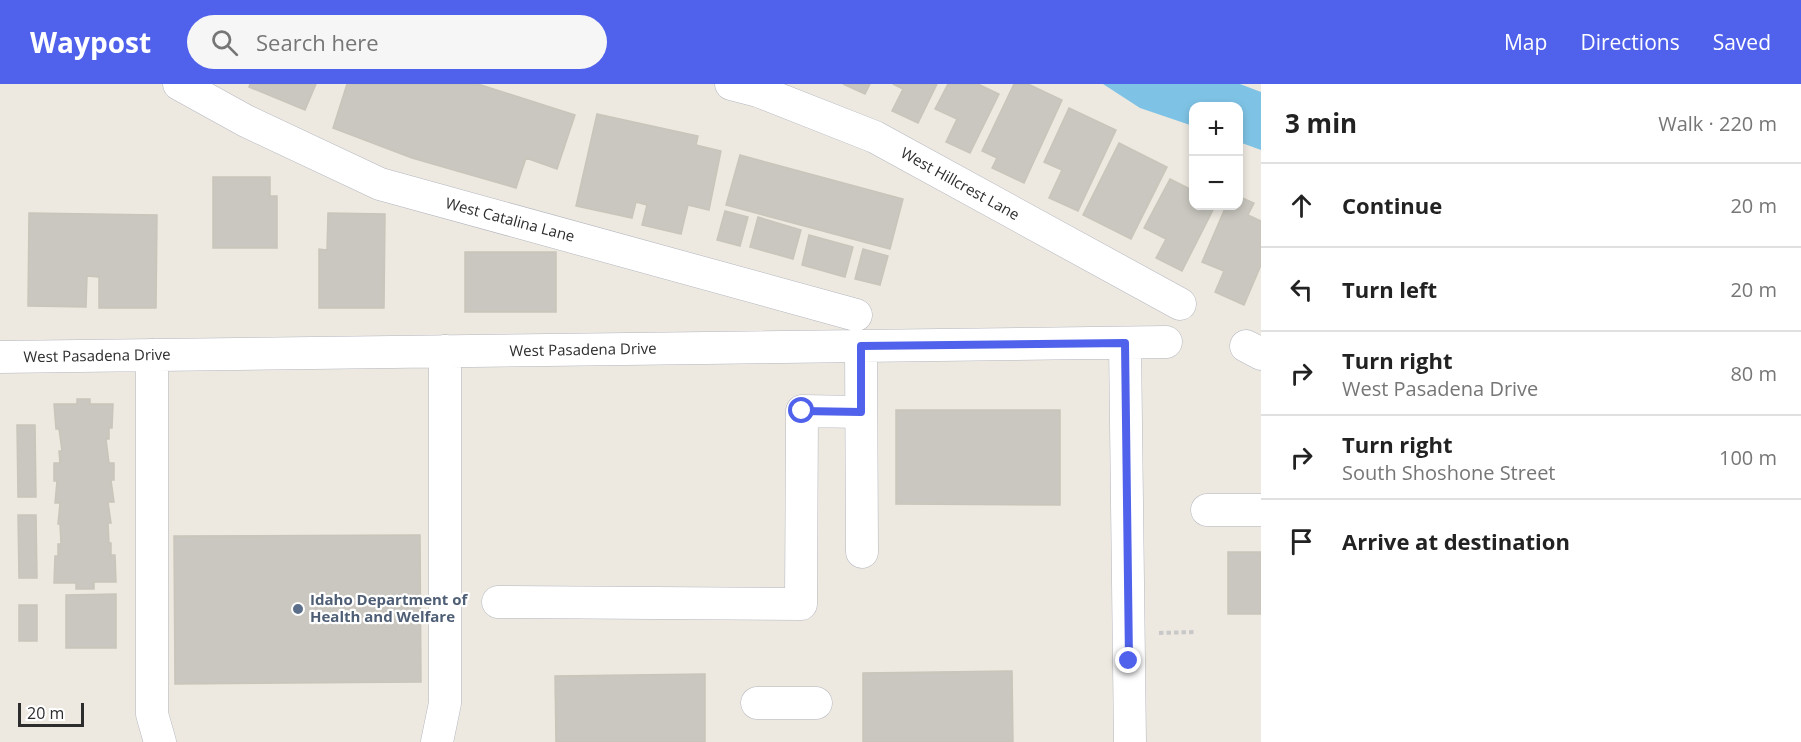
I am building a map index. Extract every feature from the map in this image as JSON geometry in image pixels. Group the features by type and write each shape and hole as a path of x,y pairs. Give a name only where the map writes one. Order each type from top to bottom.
{"street":[{"name":"West Catalina Lane","path":"179,84 246,121 380,184 856,315"},
{"name":"West Hillcrest Lane","path":"731,84 758,91 875,137 1180,304"},
{"name":"West Pasadena Drive","path":"0,357 1166,342"},
{"path":"1125,343 1130,742"},
{"path":"861,346 861,552"},
{"path":"437,742 445,703 445,351"},
{"path":"152,355 152,714 160,742"},
{"path":"498,602 801,604 802,411 861,412"},
{"path":"1207,510 1261,510"},
{"path":"757,703 816,704"}],"path":[{"path":"1159,633 1194,632"}],"water":[{"path":"1103,84 1240,84 1261,92 1261,150 1243,143 1243,102 1189,102 1189,125 1140,108"}],"building":[{"path":"250,84 316,84 305,110 249,87"},
{"path":"347,84 478,84 575,115 557,169 526,158 516,188 412,158 333,128"},
{"path":"843,84 870,84 865,94"},
{"path":"893,84 937,84 918,123 892,111 903,89"},
{"path":"948,84 978,84 999,94 970,153 946,142 957,119 935,109"},
{"path":"1014,84 1028,84 1062,100 1024,183 992,168 997,158 982,151"},
{"path":"1069,108 1116,130 1078,211 1049,198 1062,170 1044,162"},
{"path":"597,114 698,136 696,145 721,151 709,210 688,205 681,234 642,225 647,205 636,202 632,218 576,206"},
{"path":"1119,143 1167,167 1131,239 1083,215"},
{"path":"740,155 903,199 890,249 726,205"},
{"path":"213,177 270,177 270,196 277,196 277,248 213,248"},
{"path":"1170,179 1189,188 1189,210 1213,210 1182,271 1156,258 1166,239 1144,228"},
{"path":"1243,198 1254,203 1248,215 1261,221 1261,265 1244,305 1215,292 1224,271 1202,262 1224,210 1243,210"},
{"path":"725,211 748,217 740,246 717,240"},
{"path":"29,213 157,215 156,308 99,308 99,277 87,276 86,307 28,306"},
{"path":"328,213 385,214 384,308 319,308 319,249 327,250"},
{"path":"758,217 801,230 793,259 750,247"},
{"path":"809,235 853,247 845,277 802,265"},
{"path":"863,249 888,256 880,285 855,279"},
{"path":"465,252 556,252 556,312 465,312"},
{"path":"77,399 90,399 90,404 113,404 112,428 109,428 109,439 106,439 109,463 114,463 114,480 111,480 114,502 108,502 111,523 108,523 111,555 115,555 116,582 94,582 94,589 76,589 76,583 54,583 55,556 58,556 58,544 61,544 60,524 58,524 60,503 55,503 57,481 54,481 54,463 60,463 59,451 62,451 59,429 56,429 54,404 77,404"},
{"path":"896,410 1060,410 1060,505 896,504"},
{"path":"17,425 35,425 36,497 18,497"},
{"path":"18,515 36,515 37,578 19,578"},
{"name":"Idaho Department of Health and Welfare","path":"420,535 421,682 175,684 174,536"},
{"path":"1228,552 1261,552 1261,614 1228,614"},
{"path":"116,594 116,648 66,648 66,595"},
{"path":"19,605 37,605 37,641 19,641"},
{"path":"1012,671 1013,742 863,742 863,673"},
{"path":"705,674 705,742 556,742 555,676"}],"place":[{"name":"Idaho Department of Health and Welfare","path":"298,609"}],"route":[{"path":"802,411 861,412 861,346 1125,343 1129,661"}]}
